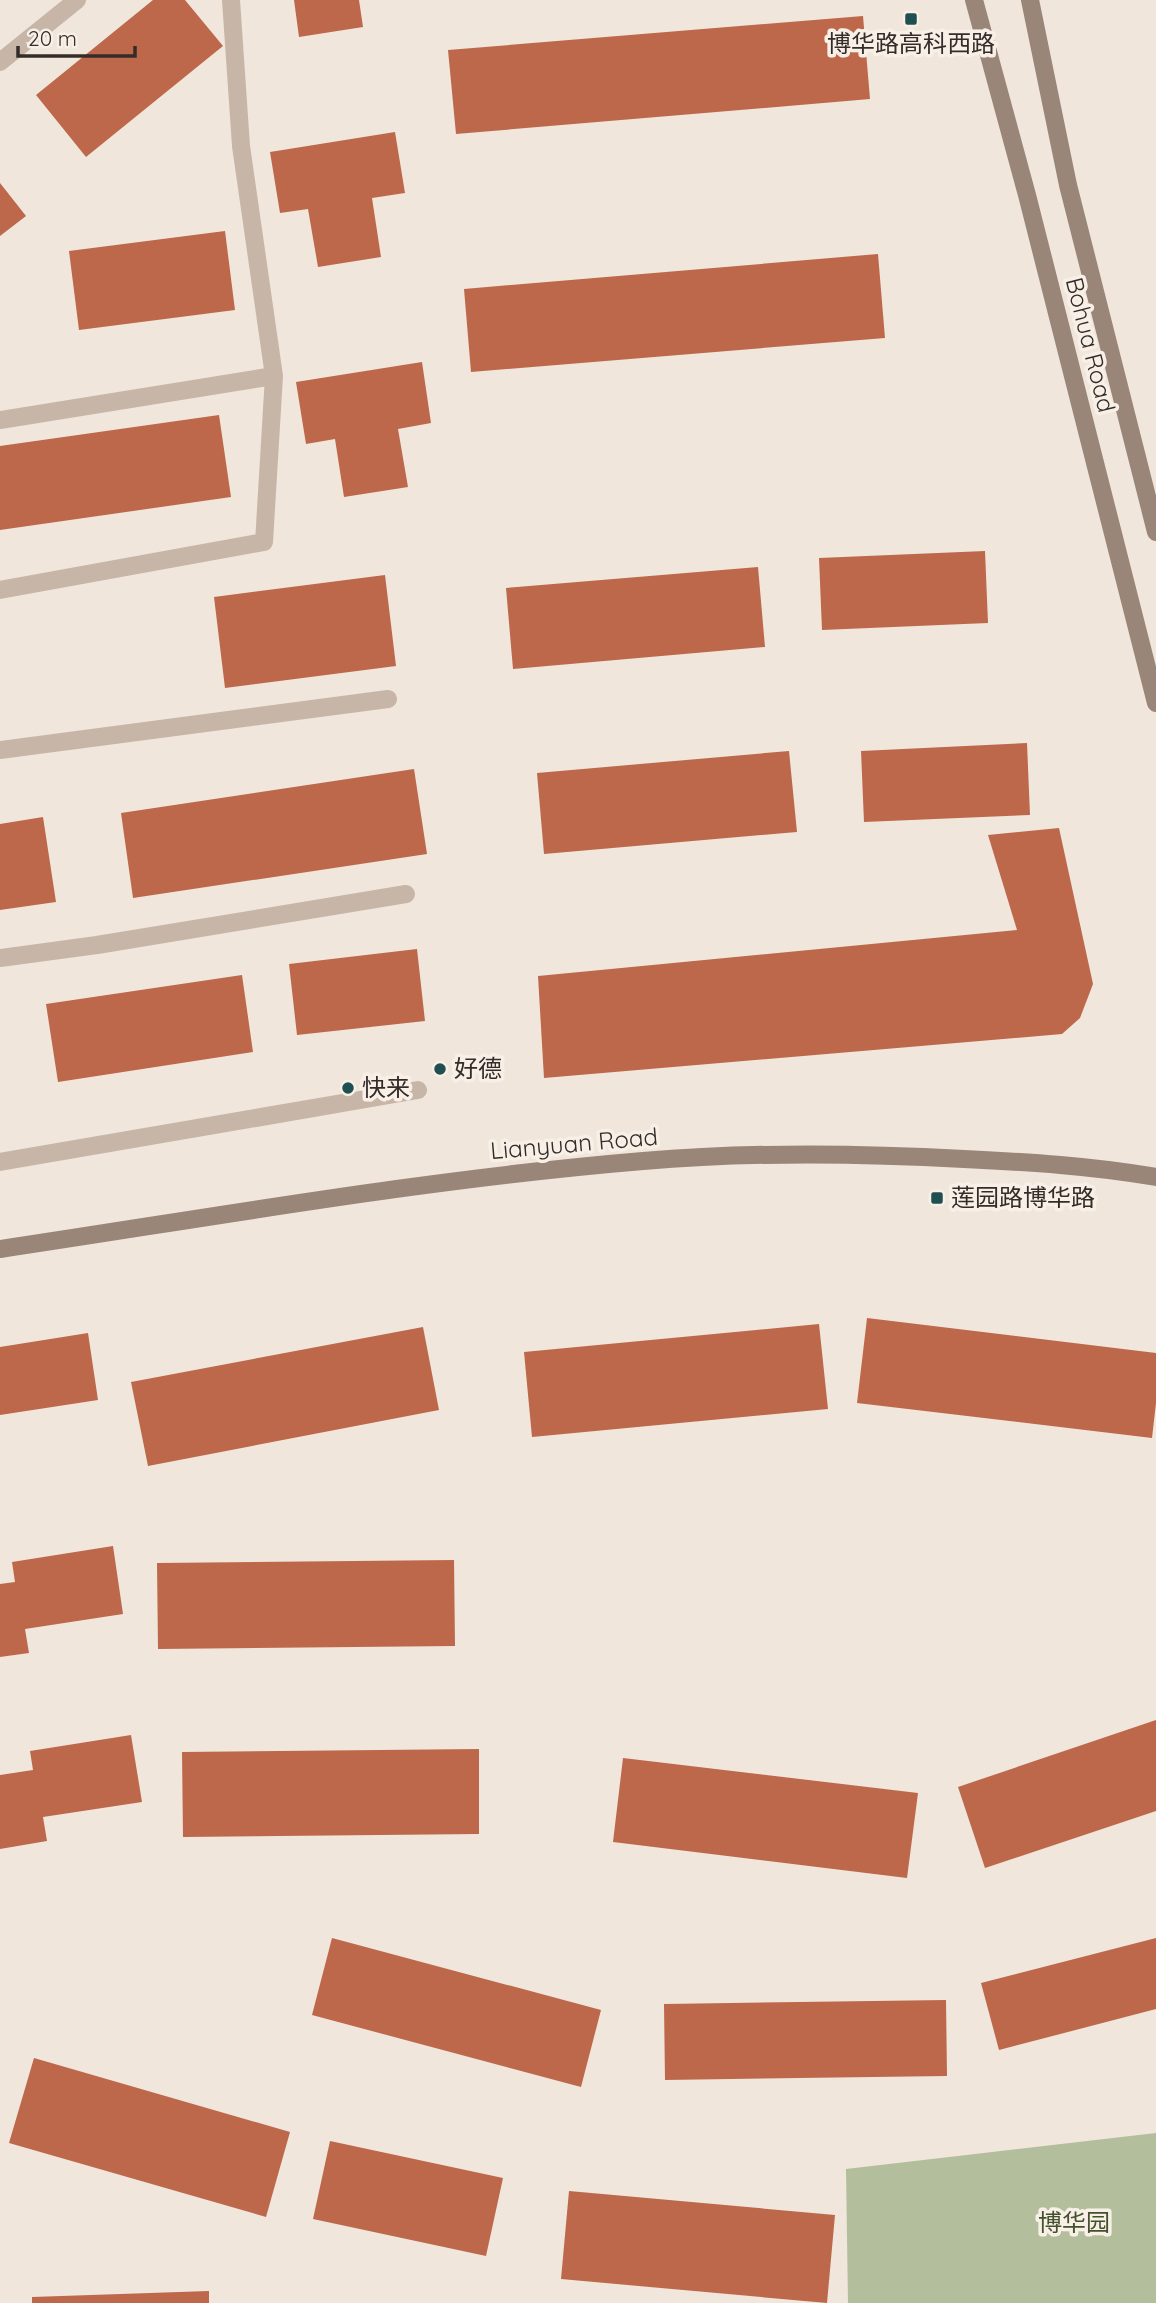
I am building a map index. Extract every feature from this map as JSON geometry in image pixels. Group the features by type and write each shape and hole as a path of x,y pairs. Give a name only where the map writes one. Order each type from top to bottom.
{"street":[{"name":"Bohua Road","path":"974,0 1027,195 1156,703"},
{"name":"Bohua Road","path":"1030,0 1068,185 1156,532"},
{"name":"Lianyuan Road","path":"0,1249 454,1181 646,1161 770,1155 889,1155 1014,1161 1156,1177"}],"lane":[{"path":"0,62 77,0"},
{"path":"0,590 264,542 274,376 241,146 231,0"},
{"path":"0,420 274,376"},
{"path":"0,750 388,699"},
{"path":"0,958 97,945 406,894"},
{"path":"0,1162 418,1090"}],"green space":[{"name":"博华园","path":"1156,2133 1156,2303 848,2303 846,2169"}],"building":[{"path":"153,0 185,0 223,46 86,157 36,95"},
{"path":"294,0 359,0 363,27 299,37"},
{"path":"863,16 870,99 456,134 448,50"},
{"path":"395,132 405,193 372,198 381,257 318,267 308,209 280,213 270,152"},
{"path":"0,183 26,216 0,236"},
{"path":"225,231 235,310 79,330 69,251"},
{"path":"878,254 885,338 471,372 464,289"},
{"path":"422,362 431,423 398,429 408,487 344,497 335,439 306,444 296,382"},
{"path":"219,415 231,497 0,530 0,446"},
{"path":"985,551 988,623 822,630 819,558"},
{"path":"758,567 765,647 513,669 506,588"},
{"path":"385,575 396,666 225,688 214,597"},
{"path":"1027,743 1030,815 864,822 861,751"},
{"path":"789,751 797,832 544,854 537,773"},
{"path":"414,769 427,854 133,898 121,813"},
{"path":"43,817 56,902 0,910 0,824"},
{"path":"1059,828 1093,984 1080,1018 1062,1034 544,1078 538,976 1017,930 988,835"},
{"path":"417,949 425,1021 297,1035 289,964"},
{"path":"242,975 253,1052 58,1082 46,1004"},
{"path":"867,1318 1156,1353 1156,1403 1152,1438 857,1403"},
{"path":"819,1324 828,1409 532,1437 524,1352"},
{"path":"423,1327 439,1410 148,1466 131,1382"},
{"path":"88,1333 98,1400 0,1415 0,1347"},
{"path":"113,1546 123,1614 25,1629 29,1653 0,1657 0,1584 15,1582 12,1562"},
{"path":"454,1560 455,1646 158,1649 157,1563"},
{"path":"1156,1720 1156,1811 985,1868 958,1787"},
{"path":"131,1735 142,1802 43,1817 47,1841 0,1849 0,1775 33,1770 30,1751"},
{"path":"479,1749 479,1834 183,1837 182,1752"},
{"path":"623,1758 918,1793 907,1878 613,1842"},
{"path":"332,1938 601,2010 581,2087 312,2015"},
{"path":"1156,1938 1156,2009 999,2050 981,1983"},
{"path":"946,2000 947,2076 665,2080 664,2004"},
{"path":"34,2058 290,2132 266,2217 9,2143"},
{"path":"330,2141 503,2178 486,2256 313,2219"},
{"path":"569,2191 835,2215 827,2303 561,2279"},
{"path":"209,2291 209,2303 32,2303 32,2297"}],"place":[{"name":"博华路高科西路","path":"911,19"},
{"name":"好德","path":"440,1069"},
{"name":"快来","path":"348,1088"},
{"name":"莲园路博华路","path":"937,1198"}]}
